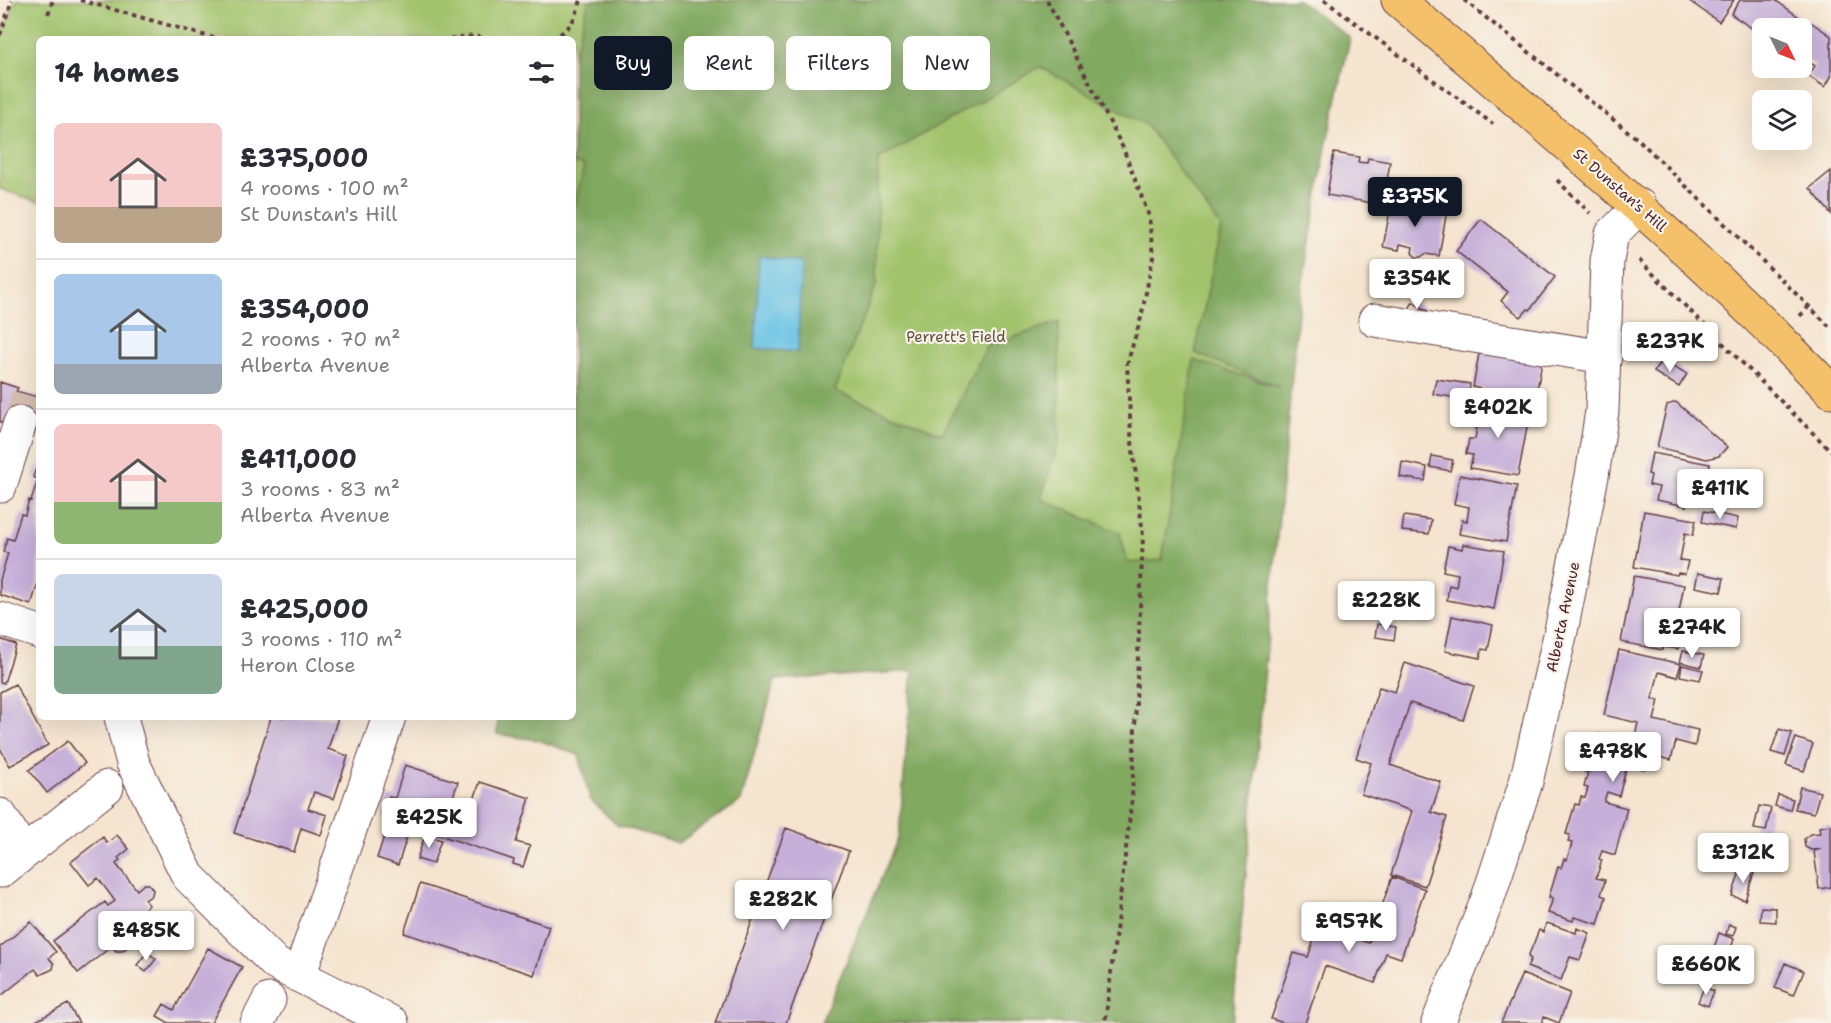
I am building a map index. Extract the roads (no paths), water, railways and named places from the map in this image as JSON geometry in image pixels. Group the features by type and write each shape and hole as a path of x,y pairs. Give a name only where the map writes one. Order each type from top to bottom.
{"highway":[{"name":"St Dunstan's Hill","path":"1398,0 1640,206 1779,337 1831,391"}],"street":[{"name":"Alberta Avenue","path":"1438,1023 1487,901 1526,782 1562,632 1592,476 1602,411 1607,261 1612,234 1640,206"},
{"path":"1375,320 1605,357"},
{"path":"0,486 20,423"},
{"path":"0,619 36,631"},
{"path":"122,720 133,763 188,876 276,964 392,1023"},
{"path":"299,976 388,720"},
{"path":"8,866 107,787"},
{"path":"0,815 12,834 8,866"}],"water":[{"path":"759,256 801,263 798,352 755,348"}],"tunnel":[{"path":"20,423 28,395"}],"park label":[{"name":"Perrett's Field","path":"956,337"}]}
